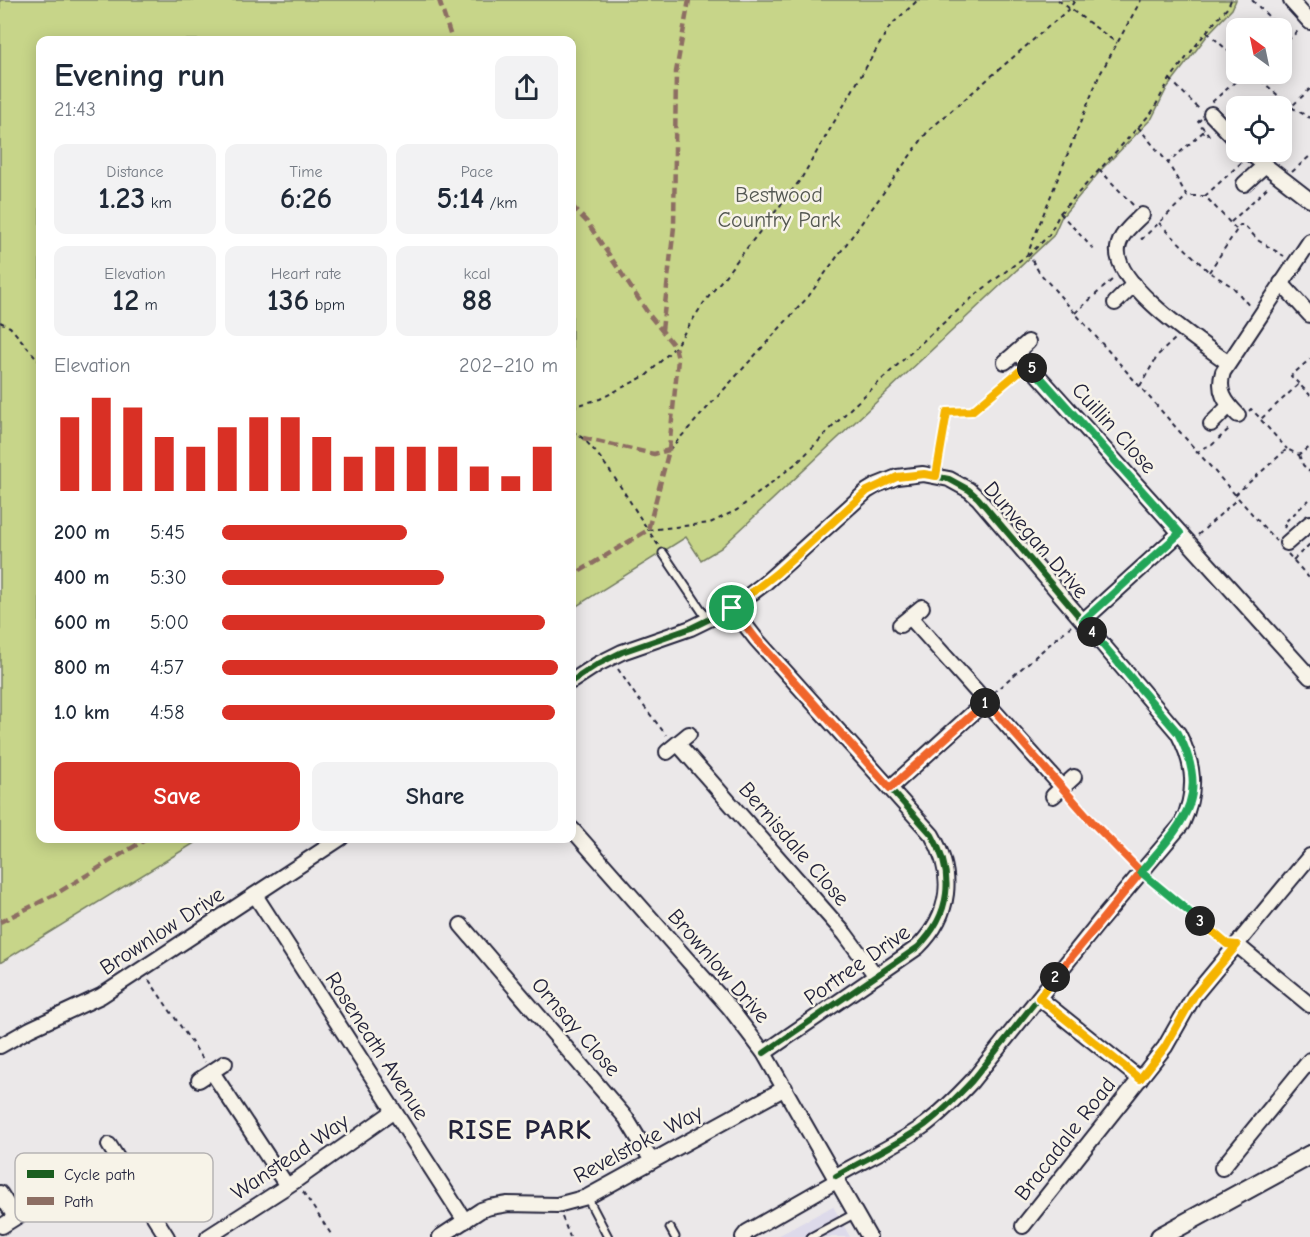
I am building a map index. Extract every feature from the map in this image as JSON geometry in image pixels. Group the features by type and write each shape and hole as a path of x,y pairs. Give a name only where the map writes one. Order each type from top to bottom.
{"street":[{"path":"1213,110 1212,130 1226,136"},
{"path":"1259,162 1310,200"},
{"path":"1244,184 1264,166"},
{"path":"1142,215 1122,236 1118,247 1122,270 1159,310 1227,362"},
{"path":"1131,227 1141,238"},
{"path":"1211,424 1237,415 1223,398 1222,372 1310,241"},
{"path":"1281,283 1310,315"},
{"path":"1115,303 1134,284"},
{"path":"1005,362 1028,342"},
{"name":"Cuillin Close","path":"1017,352 1184,538"},
{"name":"Dunvegan Drive","path":"576,678 610,657 635,646 677,634 732,608 770,578 867,491 897,477 924,474 960,484 978,498 1178,733 1192,770 1193,787 1190,806 1182,824 972,1081 940,1113 907,1137 747,1232 744,1237"},
{"path":"1287,543 1310,523"},
{"path":"1083,621 1184,538 1310,678"},
{"path":"922,607 905,621 986,701 1058,791 1074,777"},
{"name":"Portree Drive","path":"732,608 756,639 932,835 939,848 947,877 940,916 930,934 918,946 764,1053"},
{"path":"890,788 986,701"},
{"path":"673,748 689,734"},
{"name":"Bernisdale Close","path":"673,748 845,933 876,976"},
{"name":"Brownlow Drive","path":"576,834 729,1007 764,1053 869,1237"},
{"name":"Brownlow Drive","path":"0,1046 15,1036 101,996 333,843"},
{"name":"Bracadale Road","path":"1023,1226 1165,1047 1194,996 1310,856"},
{"name":"Roseneath Avenue","path":"255,895 465,1221"},
{"name":"Ornsay Close","path":"461,926 626,1118 652,1161"},
{"path":"1237,945 1310,1005"},
{"name":"Bracadale Road","path":"1039,998 1140,1079"},
{"path":"1222,1168 1310,1060"},
{"path":"199,1080 225,1063"},
{"path":"212,1072 291,1183"},
{"name":"Revelstoke Way","path":"440,1237 481,1210 498,1205 557,1205 587,1197 784,1088"},
{"name":"Wanstead Way","path":"208,1237 291,1183 394,1111"},
{"path":"1246,1138 1258,1147"},
{"path":"109,1145 114,1153"},
{"path":"1160,1237 1310,1155"},
{"path":"0,1193 15,1217 2,1226"},
{"path":"158,1222 167,1237"}],"lane":[{"path":"663,553 708,620"},
{"path":"587,1197 608,1237"},
{"path":"811,1237 856,1213"},
{"path":"670,1228 675,1237"}],"path":[{"path":"576,406 600,399 647,375 675,347 704,303 801,179 890,26 918,0"},
{"path":"1058,0 1117,43"},
{"path":"669,450 808,297 928,131 1070,8 1075,0"},
{"path":"648,530 710,523 737,510 798,461 932,333 979,292 1028,255 1099,76 1141,0"},
{"path":"1252,0 1270,18"},
{"path":"1292,34 1304,11"},
{"path":"1207,31 1226,49"},
{"path":"1168,163 1212,130 1198,122 1205,115 1170,79"},
{"path":"1213,110 1212,102 1233,84"},
{"path":"1265,84 1279,96"},
{"path":"1292,106 1310,89"},
{"path":"1292,108 1310,118"},
{"path":"1138,127 1168,163 1187,196"},
{"path":"1231,223 1281,178 1310,156"},
{"path":"1141,238 1187,196 1205,196 1240,162"},
{"path":"1099,168 1142,215"},
{"path":"1205,196 1236,229"},
{"path":"1060,213 1095,250"},
{"path":"1159,223 1209,272 1233,287 1258,317"},
{"path":"1209,272 1240,225 1244,225 1259,241 1295,262"},
{"path":"1075,313 1118,275"},
{"path":"0,322 10,327 36,357"},
{"path":"1140,386 1158,355 1185,330"},
{"path":"1310,359 1292,375 1310,395"},
{"path":"936,476 947,412 972,411 1028,364"},
{"path":"1261,420 1299,384"},
{"path":"1196,453 1211,446 1237,415 1251,409 1287,449 1299,455 1303,465 1310,472"},
{"path":"576,433 593,449 663,553"},
{"path":"1299,455 1310,447"},
{"path":"1234,496 1287,449"},
{"path":"1184,538 1237,499"},
{"path":"1272,538 1285,526 1283,524 1310,499"},
{"path":"1293,560 1310,544"},
{"path":"986,701 1067,630 1083,621"},
{"path":"610,657 636,696 671,740 673,748"},
{"path":"1058,791 1141,872 1227,944 1237,945"},
{"path":"141,970 212,1072"},
{"path":"291,1183 333,1237"},
{"path":"557,1205 570,1237"}],"shaded area":[{"path":"833,1206 850,1237 776,1237"}],"green space":[{"name":"Bestwood Country Park","path":"0,0 1236,0 1232,9 1210,32 1167,88 1152,118 1101,170 1061,218 1053,236 721,548 701,560 686,537 576,606 576,36 36,36 36,843 195,843 0,963"}],"marked path":[{"path":"439,0 451,36"},
{"path":"662,330 674,227 676,72 689,0"},
{"path":"576,210 587,222 650,316 675,347 678,359 669,450 648,530 576,574"},
{"path":"583,438 654,454 669,450"},
{"path":"0,922 54,895 140,843"}],"cycle path":[{"path":"576,678 622,652 691,628 732,608 764,584 867,491 897,477 923,474 949,479 978,498 1178,733 1188,756 1192,778 1190,800 1182,824 961,1093 925,1125 836,1176"},
{"path":"732,608 756,639 932,835 944,865 946,879 943,908 929,934 918,947 764,1053"}],"district":[{"name":"RISE PARK","path":"520,1130"}],"route":[{"path":"732,608 756,639 890,788 986,701 1094,824 1141,872 1039,998 1140,1079 1165,1047 1194,996 1237,945 1227,944 1141,872 1182,824 1190,806 1193,787 1192,770 1178,733 1083,621 1180,533 1028,364 972,411 947,412 936,476 924,474 897,477 867,491 777,573 732,608"}]}
